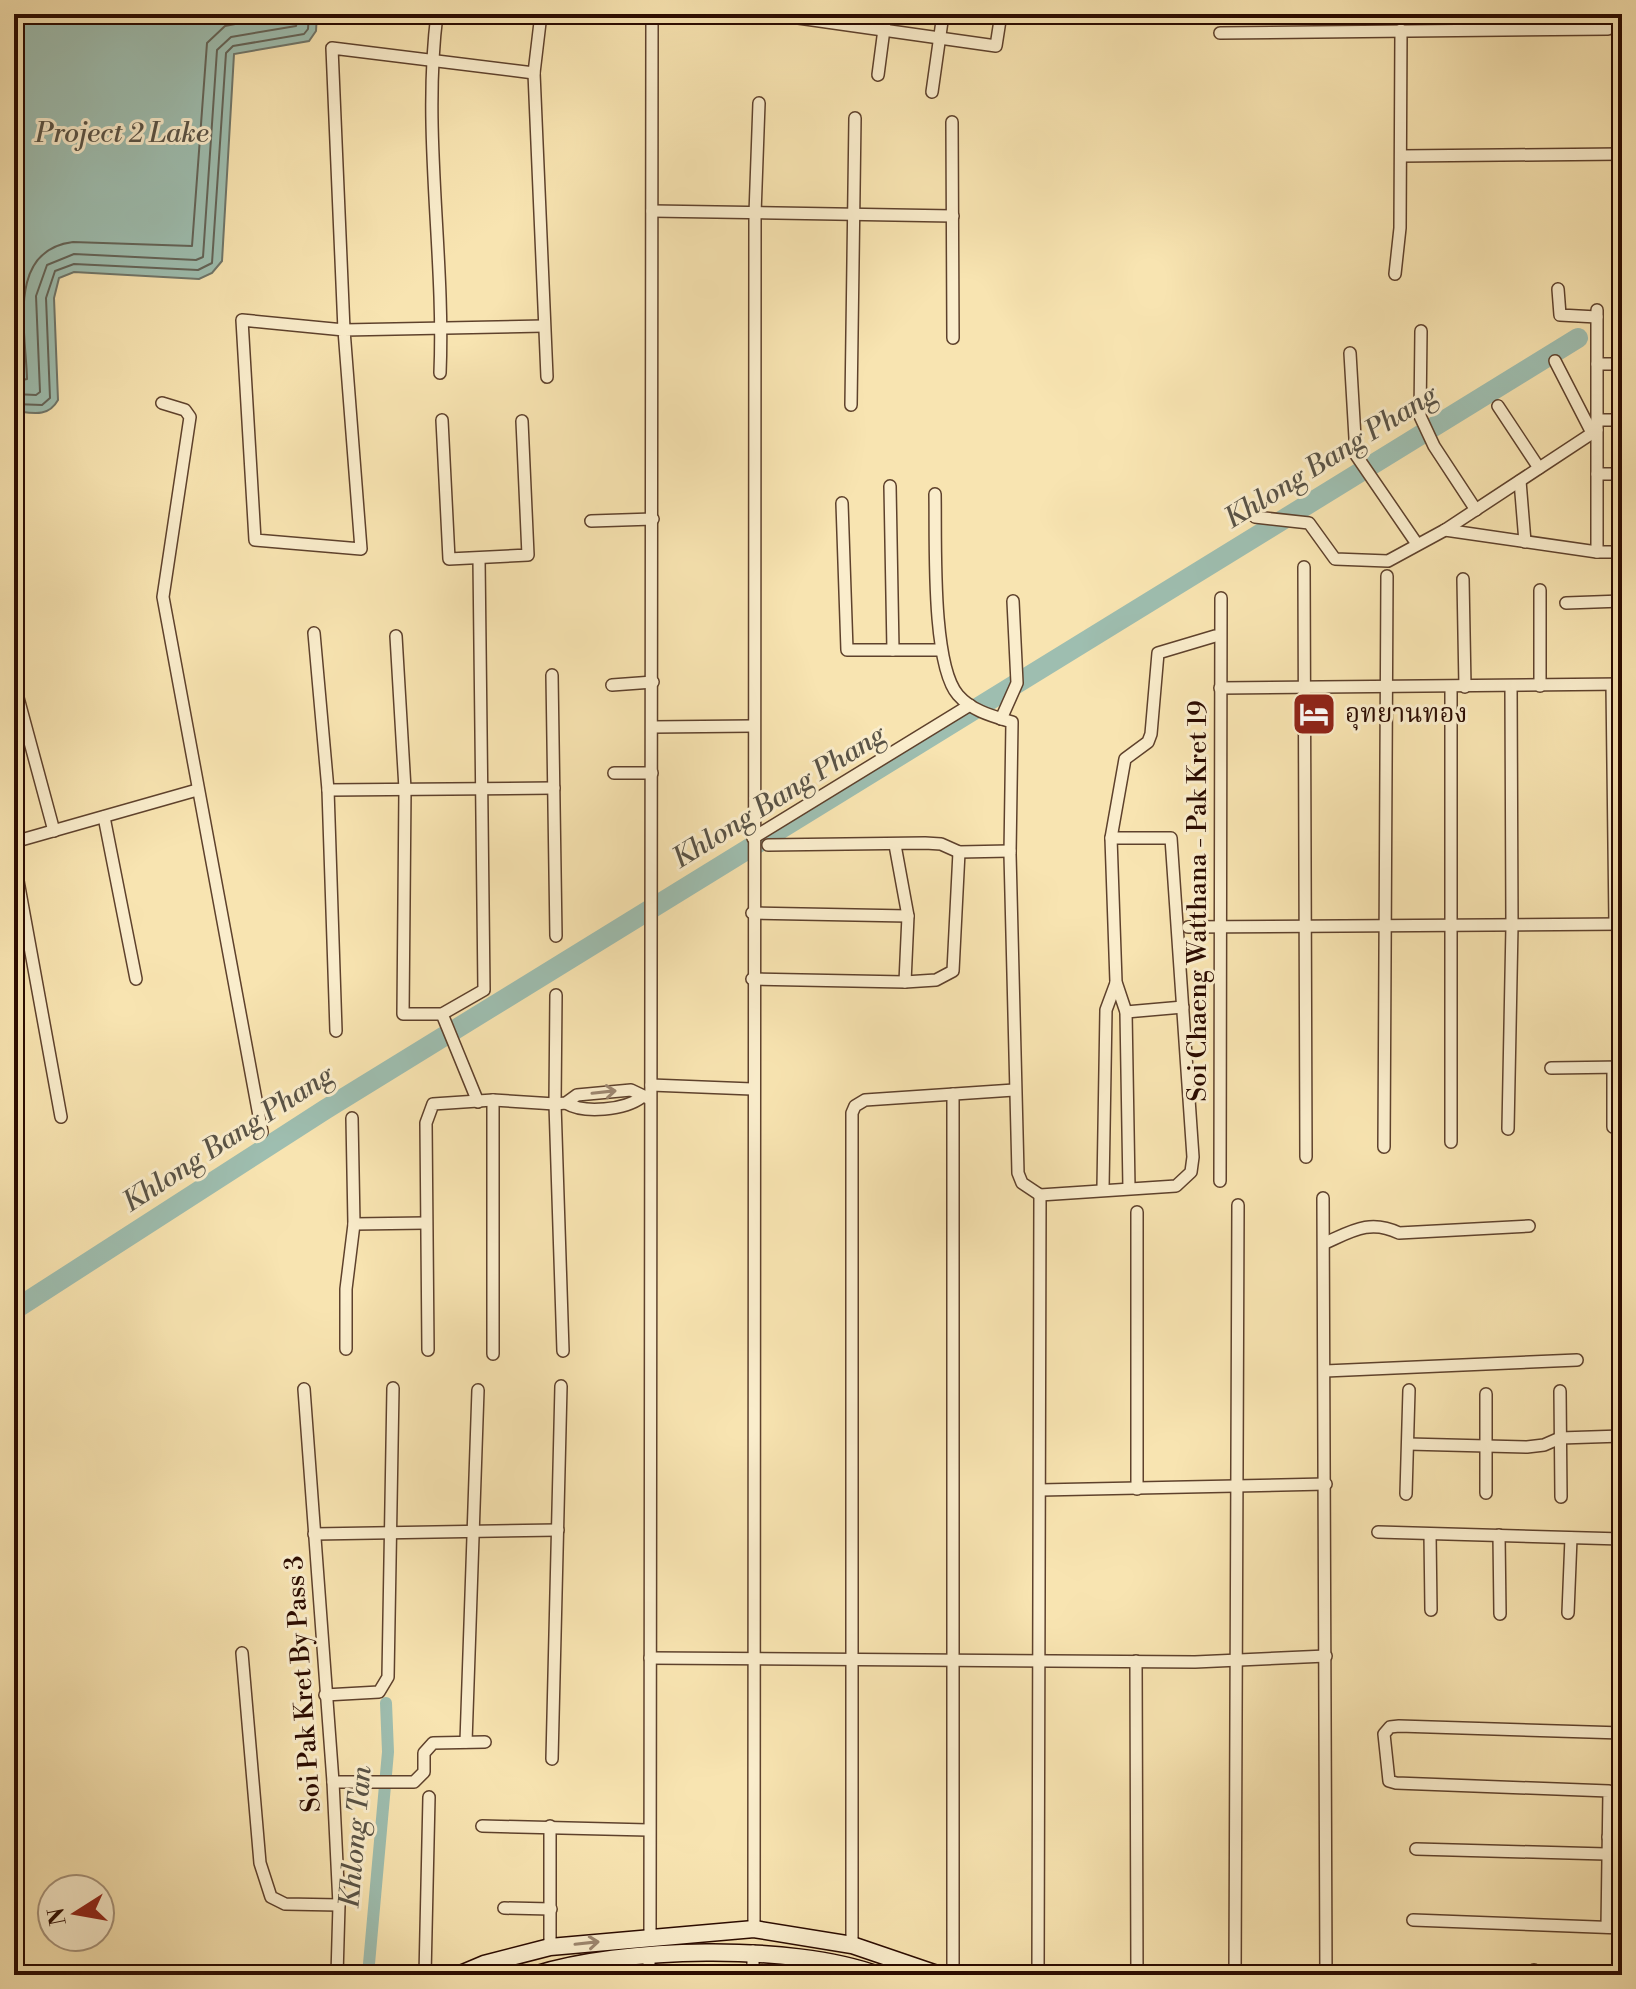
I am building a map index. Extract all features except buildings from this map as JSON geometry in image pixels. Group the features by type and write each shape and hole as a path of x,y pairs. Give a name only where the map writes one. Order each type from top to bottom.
{"main road":[{"path":"458,1975 484,1964 550,1947 754,1929 852,1945 940,1975"},
{"path":"545,1973 649,1957 753,1951 853,1966 878,1975"}],"street":[{"path":"437,14 431,60 442,328 440,373"},
{"path":"541,14 534,73 547,377"},
{"path":"650,1937 646,1098 651,1085 653,727 652,14"},
{"path":"770,14 996,46 1001,14"},
{"path":"878,75 886,14"},
{"path":"932,92 943,14"},
{"path":"1220,33 1608,29 1608,14"},
{"path":"1395,274 1401,156 1401,30"},
{"path":"534,73 332,48 344,330 361,549 255,540 242,320 344,330 544,326"},
{"path":"754,1929 752,913 755,214 759,103"},
{"path":"851,405 855,118"},
{"path":"952,122 953,338"},
{"path":"1401,156 1622,154"},
{"path":"652,211 953,216"},
{"path":"1558,289 1560,315 1597,313 1597,552"},
{"path":"1421,331 1420,416 1434,446 1476,510"},
{"path":"1350,353 1356,455 1417,544"},
{"path":"1555,361 1595,428"},
{"path":"1597,364 1622,364"},
{"path":"162,403 185,410 190,417 163,597 262,1132"},
{"path":"1498,406 1539,468"},
{"path":"442,420 449,559 528,555 522,421"},
{"path":"1255,517 1309,523 1335,559 1388,561 1445,530 1595,428 1622,420"},
{"path":"1597,474 1622,474"},
{"path":"1520,481 1525,542"},
{"path":"890,486 893,650"},
{"path":"935,494 941,650 956,693 980,713 1012,722 1010,851 1018,1173 1022,1183 1040,1195 1103,1188 1176,1186 1191,1172 1193,1157 1171,838 1111,838"},
{"path":"842,503 847,650 941,650"},
{"path":"591,521 653,519"},
{"path":"1445,530 1597,552 1622,552"},
{"path":"396,636 405,789 403,1014 442,1014 484,990 479,559"},
{"path":"1304,567 1306,1157"},
{"path":"1384,1147 1387,576"},
{"path":"1463,579 1465,687"},
{"path":"1540,590 1540,686"},
{"path":"1220,688 1221,598"},
{"path":"1001,719 1017,680 1013,601"},
{"path":"1566,603 1622,601"},
{"path":"314,633 328,790 336,1031"},
{"path":"1129,1188 1126,1012 1116,982 1111,838 1125,759 1148,742 1151,734 1158,653 1215,636"},
{"path":"552,675 556,936"},
{"path":"612,685 653,682"},
{"path":"14,683 54,831"},
{"path":"1188,927 1619,924 1617,684"},
{"name":"Soi Chaeng Watthana - Pak Kret 19","path":"1220,1181 1220,688 1617,684"},
{"path":"1451,687 1451,1142"},
{"path":"1508,1129 1512,926 1511,687"},
{"path":"753,838 970,705"},
{"path":"653,727 753,726"},
{"path":"614,773 652,773"},
{"path":"328,790 554,788"},
{"path":"14,842 197,790"},
{"path":"104,817 136,979"},
{"path":"768,845 941,844 959,852 1010,851"},
{"path":"895,845 908,916 905,982"},
{"path":"752,979 905,982 936,980 953,971 959,852"},
{"path":"14,859 61,1117"},
{"path":"752,913 908,916"},
{"path":"1103,1188 1106,1010 1116,982"},
{"path":"556,995 563,1351"},
{"path":"1126,1012 1183,1007"},
{"path":"442,1014 478,1102"},
{"path":"1551,1068 1617,1067 1613,1127"},
{"path":"651,1085 752,1089"},
{"path":"428,1350 427,1113 433,1104 493,1100 560,1104 577,1095 631,1090 646,1098"},
{"path":"852,1945 852,1113 855,1106 865,1100 1014,1090"},
{"path":"953,1094 953,1975"},
{"path":"493,1100 493,1354"},
{"path":"346,1349 346,1289 354,1224 352,1118"},
{"path":"1038,1975 1040,1195"},
{"path":"1323,1198 1326,1975"},
{"path":"1235,1975 1238,1205"},
{"path":"1137,1212 1137,1489"},
{"path":"354,1224 426,1223"},
{"path":"1325,1243 1365,1225 1382,1225 1399,1233 1529,1226"},
{"path":"1325,1371 1577,1360"},
{"path":"552,1759 561,1386"},
{"path":"325,1695 379,1692 385,1687 393,1388"},
{"name":"Soi Pak Kret By Pass 3","path":"304,1389 333,1782 339,1905 337,1975"},
{"path":"466,1742 478,1390"},
{"path":"1406,1494 1409,1390"},
{"path":"1560,1391 1561,1497"},
{"path":"1486,1394 1486,1493"},
{"path":"1408,1444 1486,1448 1544,1445 1560,1438 1622,1436"},
{"path":"1040,1490 1235,1489 1326,1484"},
{"path":"314,1534 558,1530"},
{"path":"1378,1532 1622,1539"},
{"path":"1430,1534 1431,1610"},
{"path":"1499,1535 1500,1614"},
{"path":"1568,1613 1571,1538"},
{"path":"242,1653 260,1863 271,1897 285,1904 339,1905"},
{"path":"650,1658 1236,1661 1326,1656"},
{"path":"1136,1661 1137,1975"},
{"path":"1607,1927 1609,1791 1396,1783 1389,1781 1386,1775 1384,1734 1390,1727 1399,1726 1622,1733"},
{"path":"333,1782 414,1782 424,1772 424,1753 428,1746 439,1742 485,1742"},
{"path":"425,1975 429,1797"},
{"path":"482,1826 648,1830"},
{"path":"550,1826 550,1947"},
{"path":"1608,1837 1622,1837"},
{"path":"1416,1849 1606,1854"},
{"path":"504,1908 551,1909"},
{"path":"1413,1920 1622,1928"},
{"path":"753,1951 753,1975"},
{"path":"649,1957 649,1975"}],"water":[{"name":"Project 2 Lake","path":"14,14 317,14 316,31 309,41 234,54 222,261 212,273 199,279 74,272 59,278 54,298 58,400 49,410 39,413 14,411"}],"waterway":[{"name":"Khlong Bang Phang","path":"14,1310 326,1109 1578,338"},
{"name":"Khlong Tan","path":"368,1975 388,1752 386,1703"}],"place":[{"name":"อุทยานทอง","path":"1314,714"}]}
